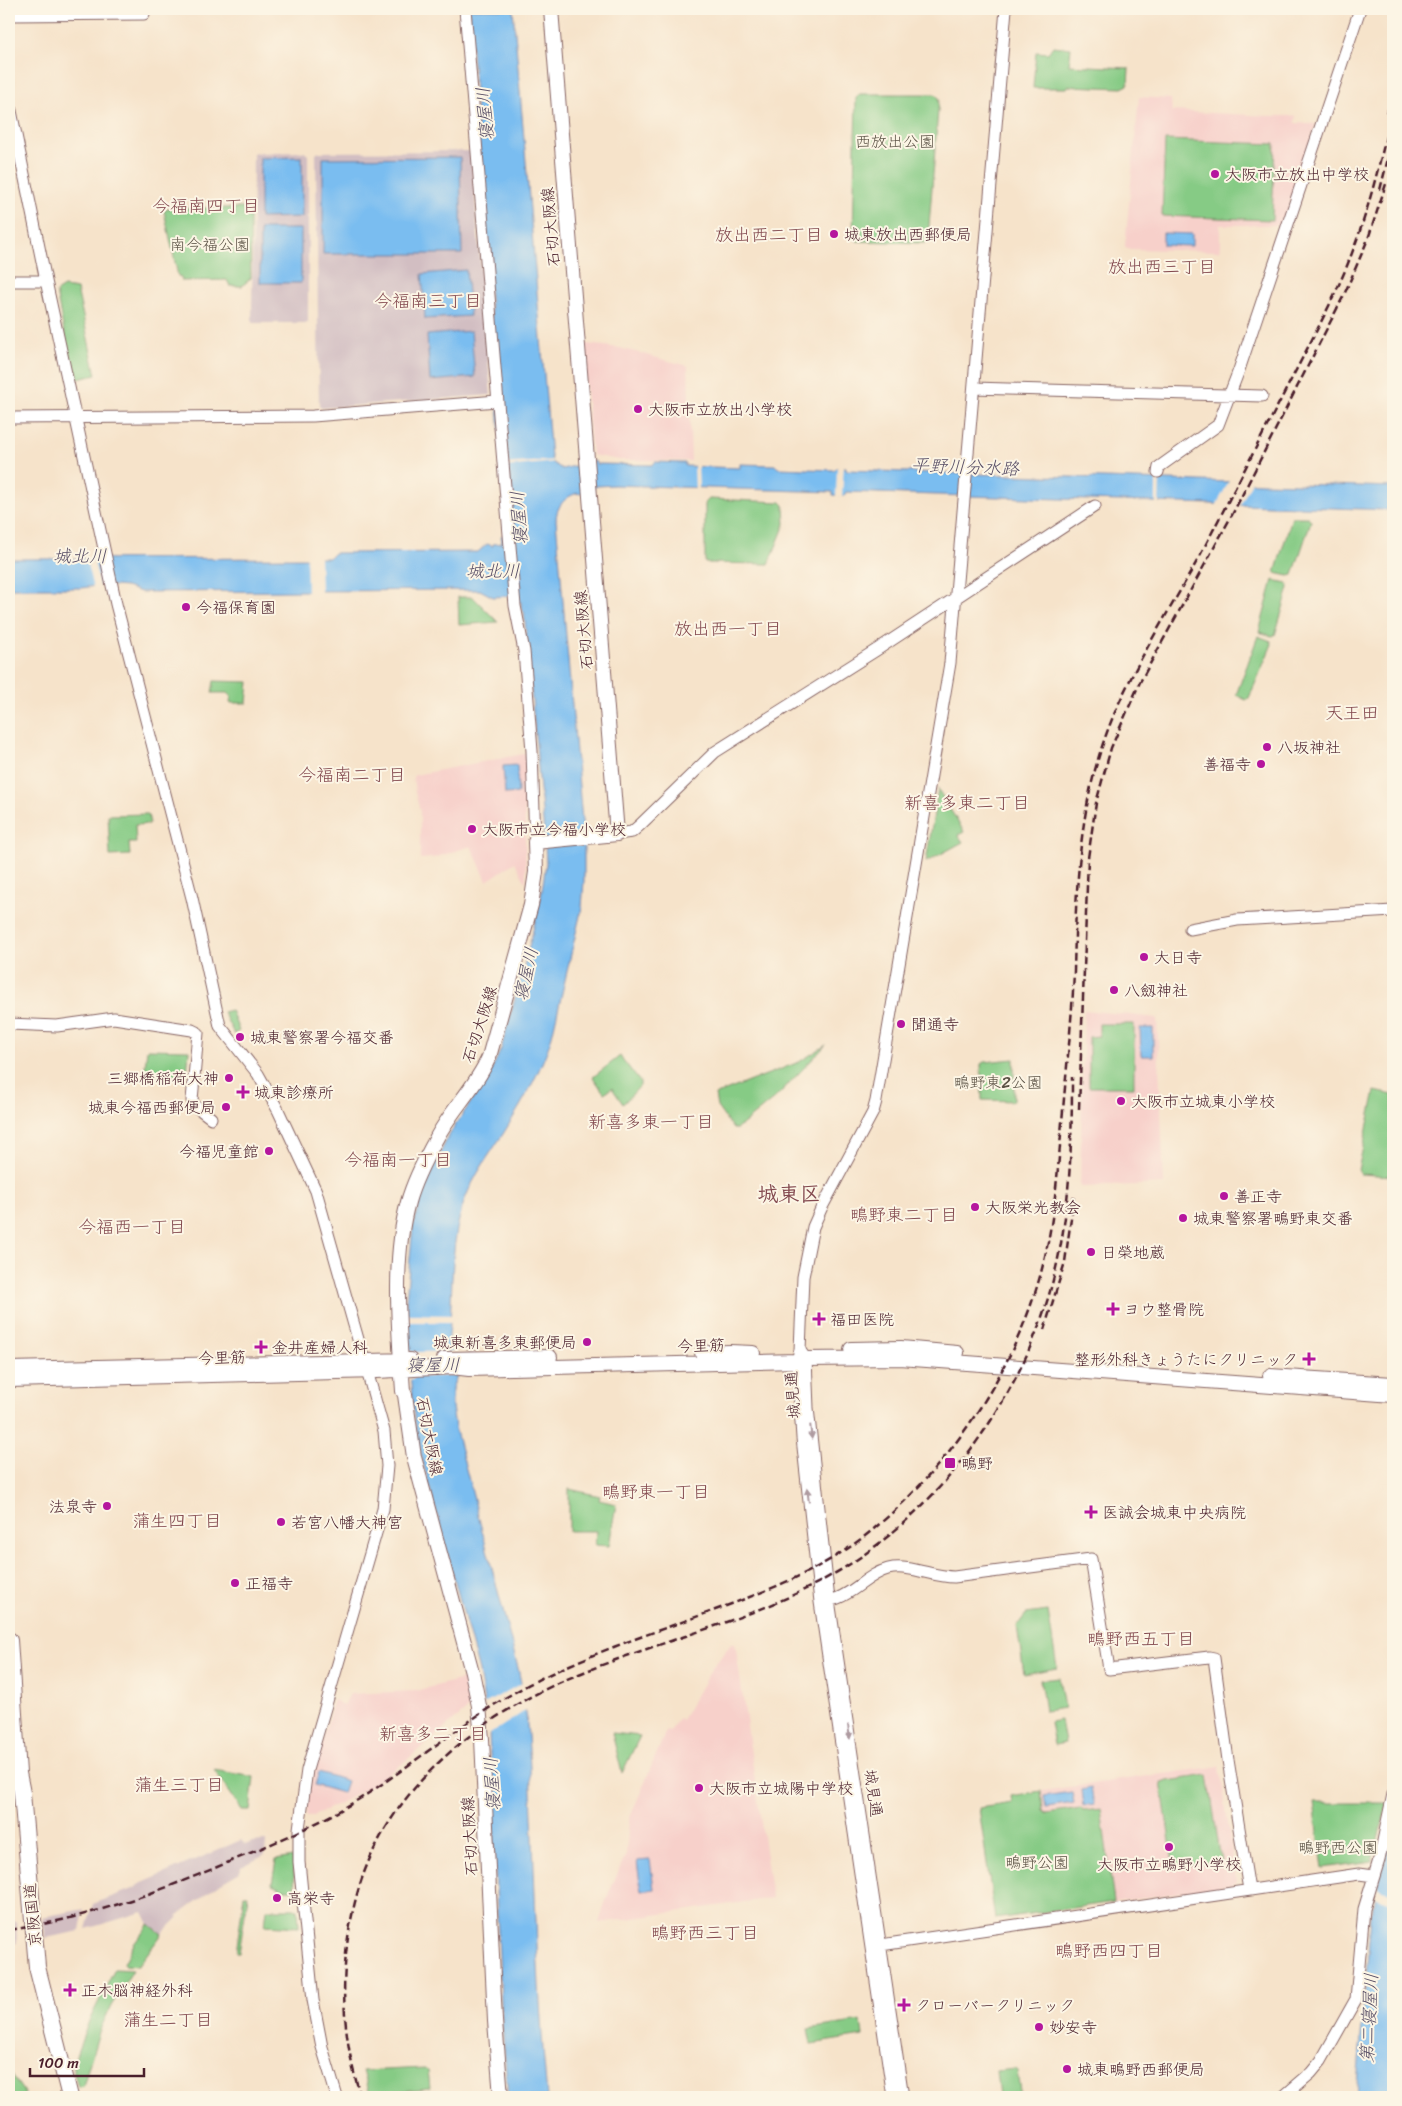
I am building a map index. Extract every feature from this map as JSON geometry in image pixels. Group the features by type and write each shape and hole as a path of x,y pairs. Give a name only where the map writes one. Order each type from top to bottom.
{"highway":[{"name":"京阪国道","path":"9,1640 13,1784 29,1975 61,2097"},
{"name":"京阪国道","path":"9,1759 37,1967 70,2097"}],"main road":[{"name":"石切大阪線","path":"551,9 617,834"},
{"path":"539,842 617,834"},
{"name":"石切大阪線","path":"501,2097 495,2021 479,1706 472,1672 414,1457 403,1391 405,1364 398,1290 407,1204 417,1177 441,1130 478,1079 489,1057 531,905 539,842"},
{"name":"今里筋","path":"801,1356 900,1348 1393,1384"},
{"name":"今里筋","path":"9,1380 730,1352 900,1358 1393,1395"},
{"name":"今里筋","path":"9,1369 366,1366"}],"street":[{"path":"465,9 496,401 515,606 523,640 526,670 539,842"},
{"name":"城見通","path":"903,2097 876,1946 824,1601 808,1408 801,1356 803,1277 813,1227 820,1209 870,1117 876,1101 947,682 956,598 1006,9"},
{"path":"1158,472 1159,467 1218,426 1360,9"},
{"path":"9,15 144,14"},
{"path":"9,101 104,549 192,898 220,1026 258,1074 278,1110 312,1182 386,1440 387,1475 384,1501 307,1770 299,1829 301,1880 314,2007 325,2061 337,2097"},
{"path":"9,281 46,281"},
{"path":"974,388 1262,396"},
{"path":"9,418 76,416 313,416 496,401"},
{"path":"617,834 632,832 715,752 956,598 1095,506"},
{"path":"1190,929 1237,920 1393,911"},
{"path":"9,1024 57,1026 114,1018 192,1030 198,1034 192,1100 194,1105 211,1118"},
{"path":"824,1601 838,1598 877,1573 895,1568 908,1569 936,1576 959,1577 1091,1559 1109,1669 1209,1657 1214,1658 1249,1890"},
{"path":"1283,2097 1311,2073 1321,2060 1356,1999 1364,1909 1374,1876 1393,1794"},
{"path":"876,1946 1362,1874 1374,1876"},
{"name":"城見通","path":"876,1946 894,2097"}],"shaded area":[{"name":"大阪市立放出中学校","path":"1139,97 1171,99 1172,111 1296,116 1295,123 1316,124 1283,225 1220,225 1220,251 1127,249 1125,246"},
{"path":"471,151 491,395 322,408 319,406 316,154 319,152"},
{"path":"304,152 308,155 308,323 252,323 253,153"},
{"name":"大阪市立放出小学校","path":"587,344 620,348 688,366 691,461 620,460 592,455 582,349"},
{"name":"大阪市立今福小学校","path":"523,754 526,755 527,775 524,776 526,883 515,862 487,881 471,846 433,858 420,859 420,811 413,777 415,775"},
{"name":"大阪市立城東小学校","path":"1084,1010 1157,1018 1164,1184 1080,1187"},
{"name":"大阪市立城陽中学校","path":"735,1643 772,1898 599,1923 607,1897 626,1854 629,1820 666,1731 670,1732 679,1718 682,1720 712,1668 731,1644"},
{"path":"465,1680 469,1708 403,1763 368,1788 314,1816 306,1816 309,1788 334,1699 343,1706 350,1694 415,1691"},
{"name":"大阪市立鴫野小学校","path":"1220,1766 1236,1881 1232,1885 1114,1902 1101,1809 1083,1811 1081,1808 1047,1813 1043,1811 1041,1791"},
{"path":"241,1840 245,1845 252,1842 266,1841 265,1855 241,1867 240,1872 221,1883 177,1916 179,1917 162,1934 149,1924 143,1912 86,1929 93,1904 135,1888"},
{"path":"84,1909 80,1931 46,1938 42,1917"},
{"path":"16,1921 17,1943 9,1944 9,1922"}],"green space":[{"path":"1053,46 1071,48 1069,65 1129,68 1128,85 1122,88 1068,86 1067,88 1033,88 1036,52 1048,53"},
{"name":"西放出公園","path":"860,94 935,94 939,98 928,239 925,243 857,241 853,237 856,97"},
{"path":"1165,140 1275,144 1272,220 1162,216"},
{"name":"南今福公園","path":"168,208 242,208 250,211 251,278 242,286 230,286 227,280 182,281 181,277 178,276 164,211"},
{"path":"64,287 77,289 96,375 74,380 56,292"},
{"path":"709,499 781,502 784,505 785,524 769,564 705,563 705,503"},
{"path":"1292,517 1308,517 1311,521 1293,575 1289,576 1275,573"},
{"path":"1273,580 1287,583 1289,588 1275,635 1272,636 1259,632"},
{"path":"458,597 473,597 498,622 459,625"},
{"path":"1258,636 1271,641 1272,644 1249,698 1246,700 1236,695"},
{"path":"214,681 249,682 247,703 230,703 231,696 228,693 212,693"},
{"path":"938,789 964,832 958,835 963,842 926,862"},
{"path":"148,814 150,824 135,825 136,843 129,843 130,855 110,856 108,815"},
{"path":"231,1010 239,1031 234,1034 223,1012"},
{"path":"1099,1024 1134,1024 1134,1087 1089,1087 1089,1037 1099,1036"},
{"path":"826,1045 775,1098 737,1129 733,1129 717,1107 715,1095 799,1062"},
{"path":"147,1049 189,1050 187,1076 144,1075"},
{"path":"620,1056 640,1082 640,1086 623,1104 612,1088 604,1093 593,1077"},
{"name":"鴫野東2公園","path":"1014,1059 1014,1101 982,1100 981,1064 984,1062"},
{"path":"1375,1091 1393,1095 1393,1176 1360,1174 1358,1170"},
{"path":"569,1489 600,1496 599,1500 616,1504 609,1546 595,1545 596,1531 569,1531"},
{"path":"1048,1611 1057,1668 1024,1674 1017,1626 1026,1614"},
{"path":"1059,1678 1064,1708 1045,1711 1040,1680"},
{"path":"1061,1720 1065,1743 1054,1745 1050,1722"},
{"path":"612,1733 640,1736 622,1773"},
{"path":"214,1770 254,1777 250,1810 242,1810"},
{"path":"1208,1775 1221,1861 1174,1868 1161,1782"},
{"name":"鴫野公園","path":"1041,1791 1043,1810 1047,1813 1081,1808 1083,1811 1101,1809 1114,1902 995,1919 979,1808 1012,1803 1011,1796"},
{"name":"鴫野西公園","path":"1314,1803 1388,1803 1372,1861 1323,1868"},
{"path":"293,1857 295,1889 280,1889 280,1887 272,1884 276,1860"},
{"path":"244,1895 248,1895 239,1953 236,1953"},
{"path":"267,1909 298,1909 299,1927 265,1925"},
{"path":"149,1924 162,1934 138,1966 125,1965 124,1963 134,1944"},
{"path":"115,1969 133,1970 111,2006 99,2032 83,2086 78,2087 72,2066 89,2021"},
{"path":"861,2021 863,2036 811,2044 808,2029"},
{"path":"425,2068 428,2071 430,2088 370,2094 363,2071"},
{"path":"1015,2069 1017,2071 1021,2097 999,2097 996,2071"},
{"path":"9,2070 27,2097 12,2097 9,2093"}],"water":[{"path":"469,9 513,9 551,457 553,463 562,469 595,461 596,464 653,465 655,462 685,463 685,466 740,468 740,464 775,465 778,468 834,470 837,467 846,467 846,470 1393,487 1393,510 846,492 844,496 833,495 833,492 614,485 597,486 579,494 573,494 562,503 556,515 556,520 584,844 582,907 552,1036 543,1062 503,1134 477,1174 465,1199 456,1235 448,1345 456,1352 457,1376 452,1388 455,1427 518,1668 528,1731 540,2000 547,2097 508,2097 502,2023 489,1733 479,1671 419,1448 413,1410 406,1323 406,1300 413,1226 423,1188 450,1133 490,1074 501,1049 541,897 546,863 545,844 524,612 521,608 521,602 516,602 511,596 493,597 480,590 141,592 126,587 103,585 81,588 9,588 9,559 329,558 334,553 478,552 487,544 493,546 493,544 502,543 501,536 507,534"},
{"path":"302,157 302,217 260,218 260,158"},
{"path":"460,157 462,254 323,254 323,158"},
{"path":"260,229 301,229 301,283 260,283"},
{"path":"1163,233 1192,234 1192,246 1163,245"},
{"path":"466,270 470,316 425,319 422,274"},
{"path":"471,331 475,377 430,381 427,335"},
{"path":"517,765 518,793 505,794 503,766"},
{"path":"1140,1028 1153,1028 1153,1056 1141,1056"},
{"path":"319,1772 347,1781 343,1793 315,1785"},
{"path":"1091,1788 1094,1805 1084,1806 1082,1790"},
{"path":"1072,1792 1074,1803 1046,1807 1044,1796"},
{"name":"第二寝屋川","path":"1393,1822 1393,2097 1356,2097 1372,1905 1374,1904"},
{"path":"650,1860 654,1889 641,1891 637,1861"}],"pier":[{"path":"555,460 556,462 505,467 505,464"},
{"path":"694,463 698,464 699,491 695,491"},
{"path":"837,466 844,466 842,496 836,496"},
{"path":"1156,477 1160,477 1159,505 1156,504"},
{"path":"1230,479 1253,480 1239,507 1216,506"},
{"path":"306,555 320,555 321,592 307,592"},
{"path":"85,556 93,556 100,588 93,588"},
{"path":"405,1314 451,1315 451,1322 405,1322"},
{"path":"407,1350 415,1352 459,1351 459,1376 416,1377 410,1380"},
{"path":"524,1682 528,1709 487,1736 484,1704"},
{"path":"1377,1885 1382,1891 1393,1894 1393,1902 1374,1897"}],"railway":[{"path":"1387,114 1393,90"},
{"path":"9,1930 67,1919 125,1902 181,1882 284,1838 331,1816 361,1798 476,1716 524,1687 593,1655 744,1599 813,1569 861,1539 890,1515 917,1489 965,1430 1005,1365 1021,1331 1034,1296 1046,1253 1056,1188 1070,1028 1080,852 1089,793 1106,735 1139,662 1205,546 1339,285 1352,253 1375,181 1393,108"},
{"path":"1380,190 1393,139"},
{"path":"1079,1109 1088,858 1096,803 1111,748 1140,682 1232,515 1344,295 1368,239 1386,184"},
{"path":"361,2097 354,2073 346,2023 344,1998 347,1948 356,1898 369,1861 387,1826 409,1795 435,1766 464,1740 496,1717 530,1697 565,1680 726,1622 804,1590 841,1570 877,1545 936,1492 986,1429 1007,1395 1025,1359 1040,1322 1052,1284 1063,1233 1069,1181 1072,1077"},
{"path":"1044,1330 1065,1262 1074,1197"}],"place":[{"name":"大阪市立放出中学校","path":"1215,174"},
{"name":"城東放出西郵便局","path":"834,234"},
{"name":"大阪市立放出小学校","path":"638,409"},
{"name":"今福保育園","path":"186,607"},
{"name":"八坂神社","path":"1267,747"},
{"name":"善福寺","path":"1261,764"},
{"name":"大阪市立今福小学校","path":"472,829"},
{"name":"大日寺","path":"1144,957"},
{"name":"八劔神社","path":"1114,990"},
{"name":"聞通寺","path":"901,1024"},
{"name":"城東警察署今福交番","path":"240,1037"},
{"name":"三郷橋稲荷大神","path":"229,1078"},
{"name":"城東診療所","path":"243,1092"},
{"name":"大阪市立城東小学校","path":"1121,1101"},
{"name":"城東今福西郵便局","path":"226,1107"},
{"name":"今福児童館","path":"269,1151"},
{"name":"善正寺","path":"1224,1196"},
{"name":"大阪栄光教会","path":"975,1207"},
{"name":"城東警察署鴫野東交番","path":"1183,1218"},
{"name":"日榮地蔵","path":"1091,1252"},
{"name":"ヨウ整骨院","path":"1113,1309"},
{"name":"福田医院","path":"819,1319"},
{"name":"城東新喜多東郵便局","path":"587,1342"},
{"name":"金井産婦人科","path":"261,1347"},
{"name":"整形外科きょうたにクリニック","path":"1309,1359"},
{"name":"鴫野","path":"950,1463"},
{"name":"法泉寺","path":"107,1506"},
{"name":"医誠会城東中央病院","path":"1091,1512"},
{"name":"若宮八幡大神宮","path":"281,1522"},
{"name":"正福寺","path":"235,1583"},
{"name":"大阪市立城陽中学校","path":"699,1788"},
{"name":"大阪市立鴫野小学校","path":"1169,1847"},
{"name":"高栄寺","path":"277,1898"},
{"name":"正木脳神経外科","path":"70,1990"},
{"name":"クローバークリニック","path":"904,2005"},
{"name":"妙安寺","path":"1039,2027"},
{"name":"城東鴫野西郵便局","path":"1067,2069"}],"district":[{"name":"今福南四丁目","path":"206,206"},
{"name":"放出西二丁目","path":"769,235"},
{"name":"放出西三丁目","path":"1162,267"},
{"name":"今福南三丁目","path":"428,301"},
{"name":"放出西一丁目","path":"728,629"},
{"name":"天王田","path":"1352,713"},
{"name":"今福南二丁目","path":"352,775"},
{"name":"新喜多東二丁目","path":"967,803"},
{"name":"新喜多東一丁目","path":"651,1122"},
{"name":"今福南一丁目","path":"398,1160"},
{"name":"城東区","path":"789,1194"},
{"name":"鴫野東二丁目","path":"904,1215"},
{"name":"今福西一丁目","path":"132,1227"},
{"name":"鴫野東一丁目","path":"656,1492"},
{"name":"蒲生四丁目","path":"177,1521"},
{"name":"鴫野西五丁目","path":"1141,1639"},
{"name":"新喜多二丁目","path":"433,1734"},
{"name":"蒲生三丁目","path":"179,1785"},
{"name":"鴫野西三丁目","path":"705,1933"},
{"name":"鴫野西四丁目","path":"1109,1951"},
{"name":"蒲生二丁目","path":"168,2020"}],"water label":[{"name":"寝屋川","path":"485,114"},
{"name":"平野川分水路","path":"965,467"},
{"name":"寝屋川","path":"519,518"},
{"name":"城北川","path":"80,556"},
{"name":"城北川","path":"493,571"},
{"name":"寝屋川","path":"526,974"},
{"name":"寝屋川","path":"433,1365"},
{"name":"寝屋川","path":"492,1784"}]}
